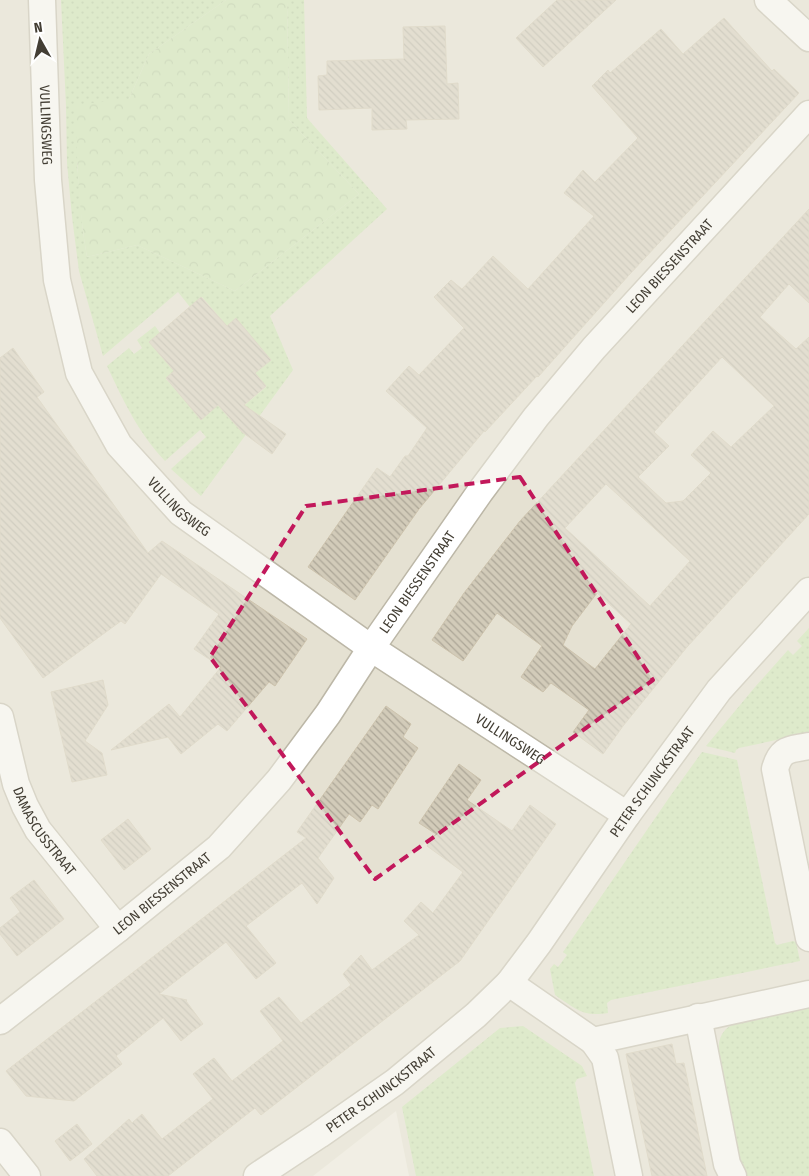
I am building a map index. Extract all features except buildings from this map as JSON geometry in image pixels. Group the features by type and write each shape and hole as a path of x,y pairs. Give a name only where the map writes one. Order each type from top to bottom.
{"street":[{"name":"VULLINGSWEG","path":"42,0 48,180 57,280 79,373 120,445 181,513 371,648 627,815"},
{"path":"768,0 809,38"},
{"name":"LEON BIESSENSTRAAT","path":"0,1021 219,847 279,780 328,714 371,648 480,492 536,417 601,341 809,114"},
{"name":"PETER SCHUNCKSTRAAT","path":"257,1176 395,1082 476,1015 508,983 539,943 627,815 719,690 809,591"},
{"name":"DAMASCUSSTRAAT","path":"0,717 16,784 24,806 38,830 118,929"},
{"path":"809,746 787,750 778,757 775,769 809,938"},
{"path":"508,983 593,1041 605,1058 629,1176"},
{"path":"593,1041 809,994"},
{"path":"698,1017 727,1164 733,1176"},
{"name":"PETER SCHUNCKSTRAAT","path":"272,1176 319,1135"},
{"path":"0,1142 26,1176"}],"highlighted area":[{"path":"520,477 653,680 375,879 210,657 306,506"}],"shaded area":[{"path":"0,0 809,0 809,1176 409,1176 396,1111 313,1176 0,1176"}],"green space":[{"path":"61,0 226,0 149,54 129,99 77,163 87,257 137,245 235,291 359,194 289,120 287,0 304,0 307,118 387,209 270,316 293,370 201,496 171,469 206,437 200,430 165,461 139,428 107,366 129,348 134,354 142,348 137,340 155,326 160,333 149,342 174,371 166,379 201,419 218,405 229,418 266,387 255,373 271,360 236,319 227,326 202,297 190,307 178,292 103,356 79,271 72,217 67,163"},
{"path":"226,0 287,0 289,120 359,194 235,291 137,245 87,257 77,162 75,105 129,99 149,54"},
{"path":"809,628 809,733 739,748 735,753 706,746 788,650 793,655 802,646 797,641"},
{"path":"702,752 737,760 775,943 777,945 796,942 800,961 611,1000 607,1003 608,1013 592,1014 580,1011 555,995 550,969 554,964 558,967 567,955 563,952"},
{"path":"809,1007 809,1176 746,1176 740,1161 719,1054 720,1038 726,1029 741,1021"},
{"path":"523,1026 582,1066 587,1076 577,1079 575,1083 594,1176 416,1176 402,1107 500,1028"}]}
